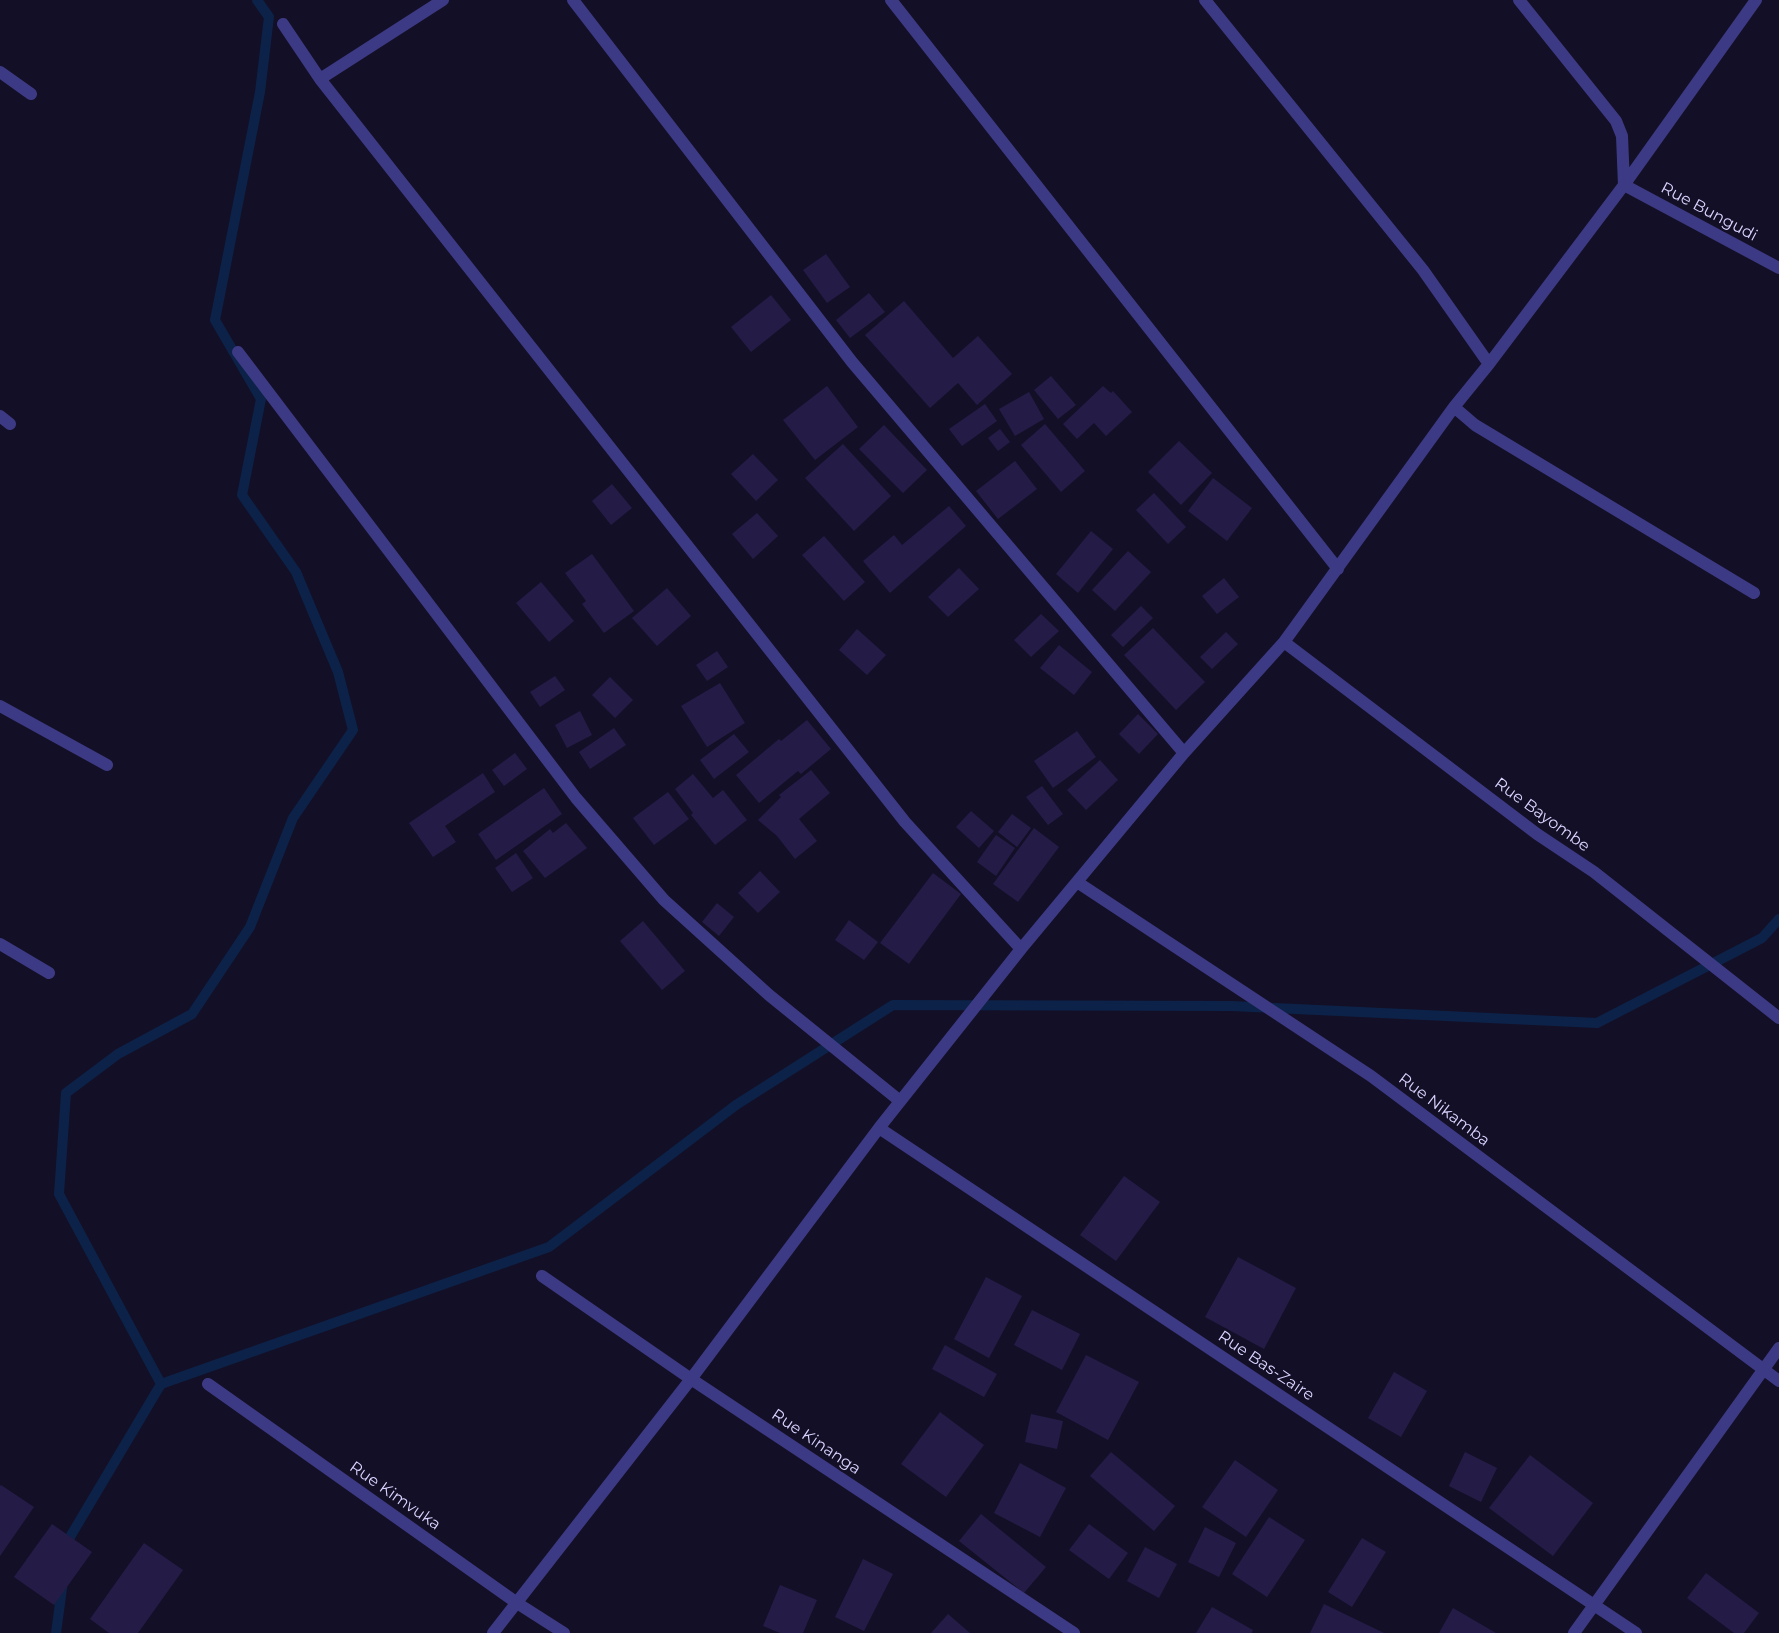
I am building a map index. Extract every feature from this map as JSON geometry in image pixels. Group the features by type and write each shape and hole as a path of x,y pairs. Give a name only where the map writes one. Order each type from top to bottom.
{"street":[{"path":"320,79 443,0"},
{"path":"573,0 852,362 1184,753"},
{"path":"891,0 1338,569"},
{"path":"1205,0 1423,270 1489,364"},
{"path":"1519,0 1616,121 1622,136 1624,185"},
{"path":"493,1633 691,1379 879,1128 1021,949 1184,753 1284,642 1454,407 1489,364 1624,185 1756,0"},
{"path":"283,24 320,79 905,822 1021,949"},
{"path":"0,72 31,94"},
{"name":"Rue Bungudi","path":"1624,185 1779,268"},
{"path":"238,352 576,798 664,900 769,995 900,1101"},
{"path":"1454,407 1475,425 1754,593"},
{"name":"Rue Bayombe","path":"1284,642 1537,834 1594,872 1779,1018"},
{"path":"0,706 107,765"},
{"name":"Rue Nikamba","path":"1077,882 1371,1076 1779,1381"},
{"path":"0,944 49,973"},
{"name":"Rue Bas-Zaire","path":"879,1128 1636,1633"},
{"name":"Rue Kinanga","path":"542,1276 691,1379 1074,1633"},
{"path":"1574,1633 1779,1348"},
{"name":"Rue Kimvuka","path":"208,1384 517,1603 564,1633"}],"building":[{"path":"826,254 850,287 827,303 803,270"},
{"path":"869,293 885,312 850,338 836,320"},
{"path":"771,295 791,320 751,352 731,327"},
{"path":"904,301 953,358 978,336 1012,374 977,405 958,383 930,408 865,335"},
{"path":"1051,376 1076,405 1058,419 1034,390"},
{"path":"827,386 858,427 815,460 783,420"},
{"path":"1103,386 1111,393 1113,391 1132,412 1106,436 1094,423 1077,439 1063,424"},
{"path":"1029,392 1044,419 1015,436 999,409"},
{"path":"985,404 997,421 962,446 949,429"},
{"path":"1045,424 1085,471 1061,492 1021,445"},
{"path":"884,425 927,470 903,493 859,449"},
{"path":"1000,429 1010,442 998,451 988,438"},
{"path":"1179,441 1212,473 1181,505 1148,472"},
{"path":"843,444 891,496 854,531 805,478"},
{"path":"753,454 778,480 756,501 731,474"},
{"path":"1015,461 1037,489 998,519 976,491"},
{"path":"1213,478 1252,508 1227,541 1188,511"},
{"path":"612,484 632,508 611,525 592,501"},
{"path":"1154,493 1186,527 1168,544 1136,510"},
{"path":"949,506 966,526 890,593 863,561 894,535 902,545"},
{"path":"757,513 778,536 753,559 732,534"},
{"path":"1091,531 1113,549 1078,593 1056,574"},
{"path":"824,536 865,582 844,601 802,555"},
{"path":"1128,551 1151,572 1115,611 1092,590"},
{"path":"592,554 634,611 604,633 582,604 586,601 565,573"},
{"path":"959,568 979,589 948,617 928,597"},
{"path":"1224,578 1239,597 1217,614 1202,596"},
{"path":"541,582 574,621 549,642 516,603"},
{"path":"667,588 691,616 657,646 632,618"},
{"path":"1141,606 1153,618 1123,647 1111,635"},
{"path":"1041,614 1059,631 1031,657 1014,640"},
{"path":"1153,628 1205,682 1176,710 1124,655"},
{"path":"857,629 886,655 867,675 839,650"},
{"path":"1226,632 1238,644 1212,669 1200,657"},
{"path":"1059,645 1092,672 1074,695 1040,668"},
{"path":"717,651 728,667 707,681 696,665"},
{"path":"555,676 565,690 540,707 530,692"},
{"path":"610,677 633,700 615,718 592,695"},
{"path":"720,683 745,723 707,747 681,706"},
{"path":"580,711 592,735 567,748 555,725"},
{"path":"1138,714 1158,734 1139,754 1119,734"},
{"path":"807,720 831,749 801,774 798,771 759,803 736,775 779,739 781,741"},
{"path":"614,728 626,745 590,769 579,752"},
{"path":"1077,731 1096,757 1053,788 1034,761"},
{"path":"734,734 749,752 714,779 700,760"},
{"path":"515,753 527,769 504,786 492,770"},
{"path":"1100,760 1118,780 1086,810 1067,790"},
{"path":"811,770 830,793 799,819 817,841 795,859 777,836 758,820 781,797 779,795"},
{"path":"483,773 495,792 445,826 456,842 433,857 409,823"},
{"path":"693,774 713,798 723,790 747,820 715,845 691,815 693,813 675,789"},
{"path":"1042,786 1063,814 1048,825 1026,797"},
{"path":"544,788 562,814 496,860 478,834"},
{"path":"668,792 689,819 654,845 633,818"},
{"path":"971,811 994,831 979,848 956,827"},
{"path":"1012,814 1031,828 1017,847 998,832"},
{"path":"566,823 587,848 545,878 523,851 550,829 553,833"},
{"path":"1034,828 1059,847 1018,902 993,884"},
{"path":"996,835 1015,848 996,876 977,862"},
{"path":"516,853 533,878 512,892 495,868"},
{"path":"760,871 780,892 758,913 738,893"},
{"path":"933,873 961,894 909,964 880,943"},
{"path":"717,903 734,917 719,936 702,922"},
{"path":"849,920 878,942 864,960 835,940"},
{"path":"643,921 685,971 662,990 620,941"},
{"path":"1124,1176 1160,1202 1116,1261 1080,1235"},
{"path":"1238,1257 1296,1288 1264,1349 1205,1317"},
{"path":"986,1277 1022,1296 989,1358 954,1339"},
{"path":"1032,1310 1080,1334 1062,1370 1014,1345"},
{"path":"945,1345 997,1374 984,1397 932,1369"},
{"path":"1086,1355 1139,1382 1108,1440 1056,1412"},
{"path":"1394,1372 1427,1391 1401,1437 1368,1418"},
{"path":"940,1412 984,1445 946,1497 901,1464"},
{"path":"1031,1414 1063,1421 1057,1449 1025,1442"},
{"path":"1111,1452 1175,1506 1154,1531 1090,1476"},
{"path":"1465,1452 1497,1468 1481,1502 1449,1486"},
{"path":"1530,1455 1593,1503 1553,1556 1489,1508"},
{"path":"1235,1460 1278,1490 1246,1537 1202,1507"},
{"path":"1020,1463 1066,1488 1040,1537 994,1513"},
{"path":"0,1486 34,1507 0,1556"},
{"path":"981,1514 1046,1567 1024,1593 959,1541"},
{"path":"1269,1517 1305,1540 1267,1597 1232,1574"},
{"path":"52,1524 92,1552 54,1605 14,1577"},
{"path":"1089,1524 1128,1553 1109,1579 1069,1550"},
{"path":"1205,1527 1236,1543 1219,1577 1188,1562"},
{"path":"1362,1538 1386,1552 1352,1607 1328,1592"},
{"path":"144,1543 183,1570 138,1633 109,1633 90,1619"},
{"path":"1145,1547 1177,1564 1159,1598 1127,1581"},
{"path":"863,1559 893,1574 864,1631 835,1617"},
{"path":"1706,1573 1759,1613 1744,1633 1734,1633 1687,1598"},
{"path":"780,1585 817,1600 803,1633 780,1633 763,1626"},
{"path":"1324,1604 1384,1633 1310,1633"},
{"path":"1212,1607 1253,1630 1252,1633 1196,1633"},
{"path":"1453,1608 1496,1633 1439,1633"},
{"path":"948,1614 970,1633 931,1633"}],"waterway":[{"path":"161,1384 59,1194 66,1093 118,1054 192,1014 250,927 293,818 353,730 338,672 296,572 242,495 261,399 215,320 260,92 269,17 257,0"},
{"path":"68,1549 70,1537 161,1384 549,1247 736,1105 893,1005 1231,1006 1597,1023 1762,938 1779,919"},
{"path":"56,1633 63,1581"}]}
